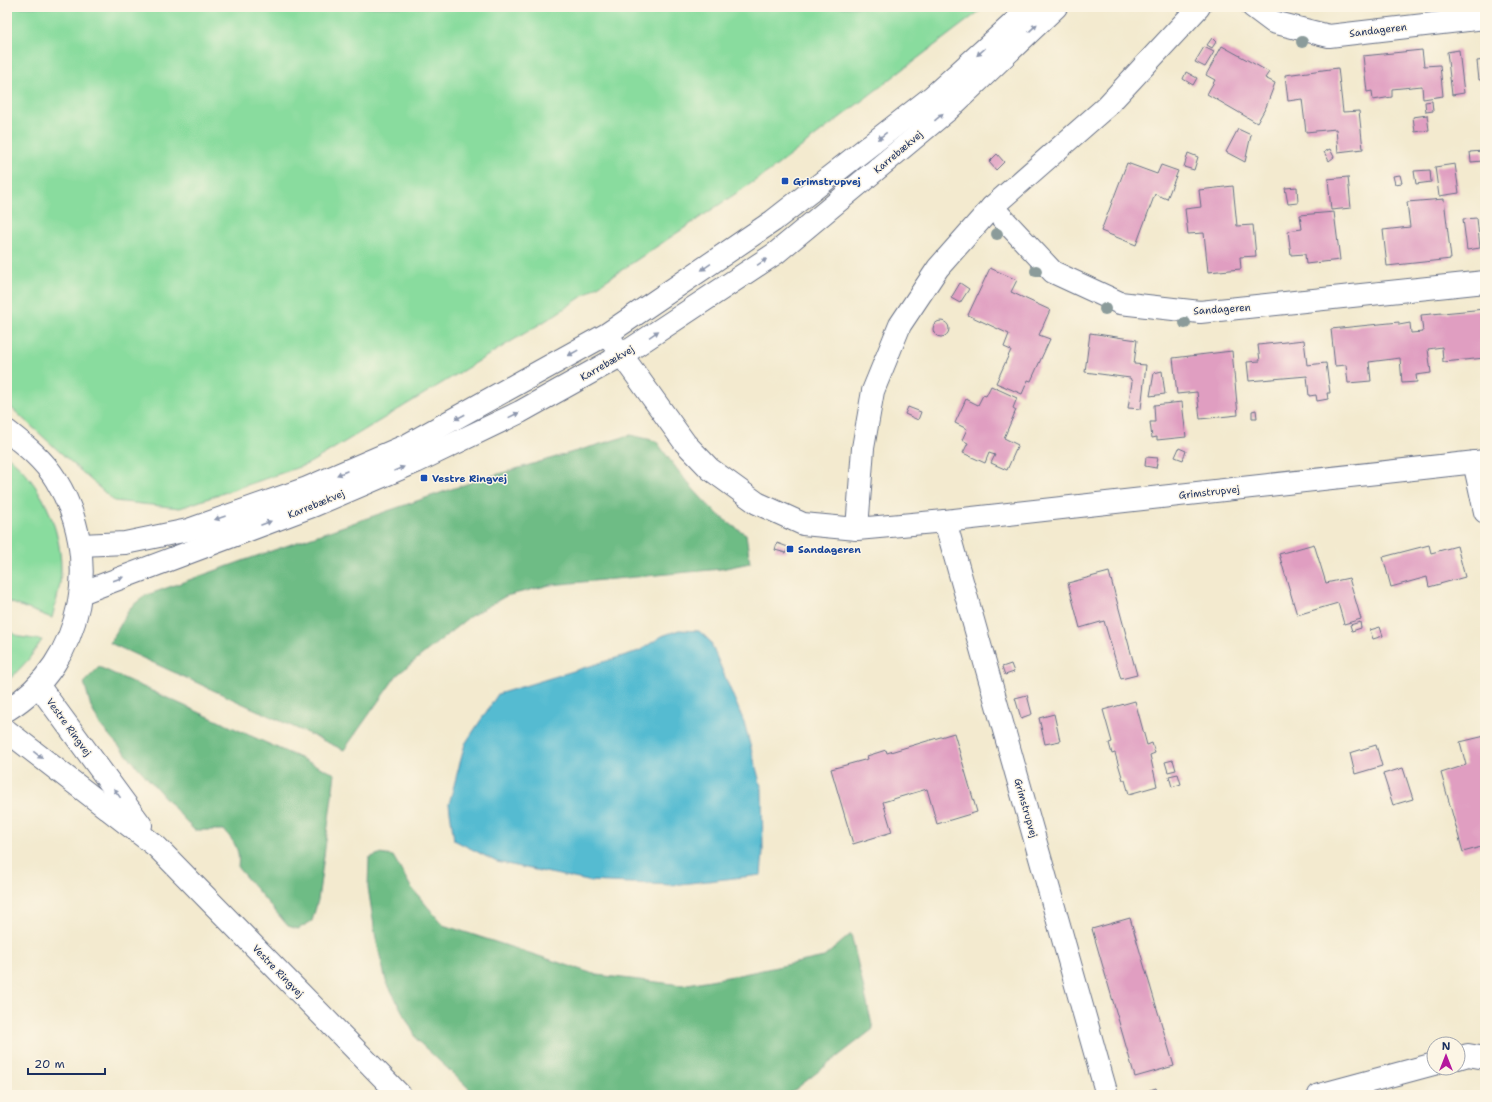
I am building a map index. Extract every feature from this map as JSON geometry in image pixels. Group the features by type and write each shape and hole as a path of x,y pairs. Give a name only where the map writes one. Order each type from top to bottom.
{"street":[{"name":"Karrebækvej","path":"81,545 125,543 188,530 307,488 407,445 607,334 773,221 933,96 1031,7"},
{"name":"Karrebækvej","path":"82,593 315,505 416,462 520,412 622,356 776,253 948,110 1056,7"},
{"path":"857,529 863,448 873,391 900,325 938,268 992,208 1106,107 1199,7"},
{"name":"Sandageren","path":"1253,7 1272,22 1329,36 1485,18"},
{"name":"Sandageren","path":"992,208 1053,272 1120,303 1200,312 1485,282"},
{"name":"Grimstrupvej","path":"607,334 685,443 710,468 756,504 803,524 857,529 945,521 1479,462 1485,512"},
{"path":"7,431 33,452 56,479 72,511 81,545 83,569 82,593 70,633 59,658 38,685 7,710"},
{"name":"Grimstrupvej","path":"945,521 1107,1095"},
{"name":"Vestre Ringvej","path":"38,685 157,847"},
{"name":"Vestre Ringvej","path":"7,731 157,847 400,1095"},
{"path":"1466,1056 1485,1058"},
{"path":"1319,1095 1426,1066"}],"green space":[{"path":"7,7 985,7 771,170 550,318 308,464 180,508 114,501 7,404"},
{"path":"631,435 656,441 685,480 707,504 732,525 746,534 750,563 721,569 550,585 506,596 469,617 397,675 344,750 110,643 130,608 144,596 475,481"},
{"path":"7,456 30,479 47,506 53,522 60,553 61,575 52,618 7,601"},
{"path":"7,630 20,637 42,640 28,660 7,682"},
{"path":"99,667 335,774 318,900 312,921 298,929 288,926 238,868 238,852 232,839 224,830 194,830 100,725 91,707 84,682"},
{"path":"379,854 393,856 411,887 443,925 597,975 682,985 739,975 824,957 851,934 873,1029 788,1095 476,1095 418,1041 386,981 376,939 368,887 369,858"}],"water":[{"path":"679,630 699,631 710,641 744,722 762,790 763,852 761,875 672,885 588,881 497,862 454,840 449,804 465,744 498,694 639,651 662,636"}],"building":[{"path":"1212,38 1216,42 1212,48 1207,45"},
{"path":"1222,46 1269,72 1265,78 1275,83 1266,107 1257,123 1207,94 1215,80 1206,75"},
{"path":"1204,47 1214,52 1205,67 1195,62"},
{"path":"1422,50 1424,66 1440,65 1443,96 1423,99 1422,86 1392,89 1392,97 1373,100 1372,91 1367,92 1363,56"},
{"path":"1459,50 1464,93 1452,95 1447,52"},
{"path":"1485,60 1485,79 1479,80 1477,61"},
{"path":"1338,68 1343,112 1359,111 1363,149 1338,152 1336,129 1306,132 1302,99 1288,101 1285,75"},
{"path":"1186,72 1197,78 1193,85 1183,79"},
{"path":"1432,101 1433,111 1426,112 1425,102"},
{"path":"1427,115 1429,130 1415,132 1413,117"},
{"path":"1238,129 1251,135 1245,162 1226,152"},
{"path":"1330,149 1334,157 1329,161 1324,152"},
{"path":"1483,151 1483,161 1471,162 1470,152"},
{"path":"1188,153 1198,157 1194,170 1184,167"},
{"path":"997,154 1004,162 996,170 989,162"},
{"path":"1127,163 1157,174 1161,165 1178,171 1167,199 1155,194 1136,245 1101,231"},
{"path":"1455,164 1459,193 1439,196 1435,167"},
{"path":"1430,170 1431,182 1416,184 1414,171"},
{"path":"1400,175 1402,183 1395,184 1393,176"},
{"path":"1348,177 1351,208 1331,210 1328,179"},
{"path":"1233,186 1237,226 1253,225 1256,256 1240,257 1241,269 1208,272 1204,233 1188,234 1185,209 1201,207 1199,190"},
{"path":"1297,187 1298,203 1288,204 1285,188"},
{"path":"1444,199 1451,259 1387,266 1383,230 1410,227 1407,202"},
{"path":"1334,212 1340,260 1306,264 1305,254 1291,255 1288,231 1302,229 1300,215"},
{"path":"1477,218 1480,248 1467,250 1463,219"},
{"path":"990,268 1017,280 1011,292 1050,310 1039,335 1050,339 1031,381 1028,380 1022,394 996,383 1011,350 1004,347 1009,334 968,315"},
{"path":"960,283 969,289 960,303 951,298"},
{"path":"1485,309 1485,358 1443,362 1442,347 1428,349 1431,373 1416,375 1417,382 1402,383 1400,358 1369,362 1371,381 1348,383 1346,365 1335,366 1331,329 1399,322 1399,325 1410,323 1411,333 1423,332 1421,315"},
{"path":"941,321 948,326 949,329 944,336 941,337 934,332 933,329 938,322"},
{"path":"1090,333 1137,340 1134,364 1146,365 1141,409 1128,408 1132,382 1130,378 1085,372"},
{"path":"1304,340 1307,365 1326,363 1330,393 1327,393 1328,399 1317,401 1316,395 1309,396 1307,376 1249,381 1247,362 1260,361 1258,345"},
{"path":"1232,351 1238,415 1200,419 1197,392 1177,394 1173,358"},
{"path":"1162,371 1165,394 1150,396 1154,373"},
{"path":"991,386 1017,398 1013,408 1016,410 1004,438 1018,445 1007,470 991,463 995,455 989,453 985,463 963,453 968,443 962,440 967,429 955,423 966,399 978,405 983,395 986,396"},
{"path":"1182,402 1186,437 1157,440 1157,437 1152,438 1150,422 1155,422 1154,405"},
{"path":"908,407 921,412 918,420 905,414"},
{"path":"1256,410 1257,418 1252,418 1252,411"},
{"path":"1179,448 1186,451 1183,460 1175,457"},
{"path":"1146,457 1158,458 1156,468 1145,466"},
{"path":"777,543 788,547 786,553 775,550"},
{"path":"1314,544 1326,583 1349,578 1361,619 1344,624 1338,603 1297,615 1279,554"},
{"path":"1429,545 1431,553 1457,546 1465,577 1429,587 1427,577 1391,587 1383,557"},
{"path":"1109,572 1137,675 1121,679 1104,621 1080,628 1068,583"},
{"path":"1360,622 1361,628 1352,631 1350,625"},
{"path":"1380,627 1383,636 1373,639 1370,630"},
{"path":"1011,664 1014,672 1005,675 1002,667"},
{"path":"1027,695 1032,714 1021,718 1015,698"},
{"path":"1135,701 1147,745 1152,743 1155,753 1150,755 1157,786 1129,794 1115,753 1112,754 1109,743 1112,742 1103,710"},
{"path":"1054,714 1060,741 1045,744 1039,718"},
{"path":"954,733 977,812 937,824 927,789 883,802 892,832 853,844 831,769 868,759 867,756 886,750 887,753"},
{"path":"1485,736 1485,846 1463,852 1441,773 1466,765 1460,742"},
{"path":"1376,745 1382,766 1355,774 1350,753"},
{"path":"1173,760 1176,770 1168,772 1165,762"},
{"path":"1403,768 1413,799 1393,805 1383,774"},
{"path":"1178,774 1181,784 1172,787 1169,776"},
{"path":"1130,918 1174,1066 1135,1077 1092,929"},
{"path":"1156,1088 1158,1095 1142,1095 1141,1093"}],"place":[{"name":"Grimstrupvej","path":"785,181"},
{"name":"Vestre Ringvej","path":"424,478"},
{"name":"Sandageren","path":"790,549"}]}
